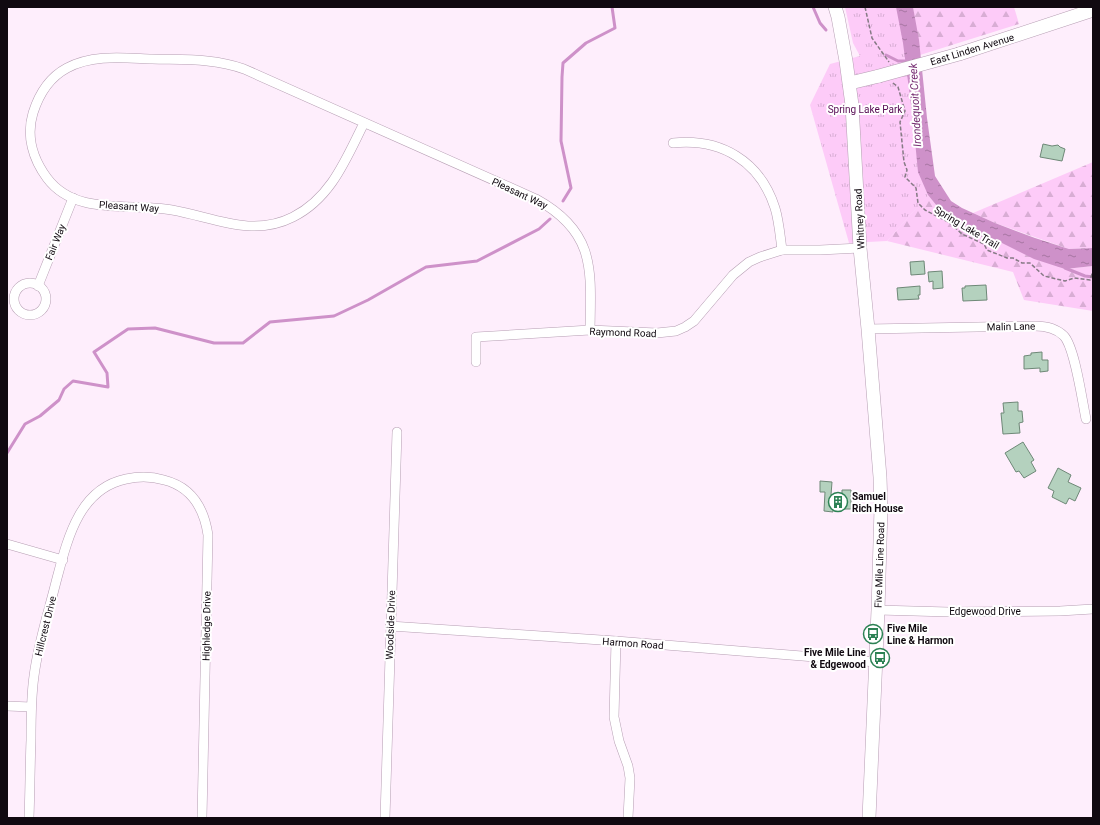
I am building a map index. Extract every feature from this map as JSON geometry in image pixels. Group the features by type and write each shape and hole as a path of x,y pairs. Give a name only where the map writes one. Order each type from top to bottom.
{"main road":[{"name":"Whitney Road","path":"835,7 850,83 860,248 877,432"},
{"name":"East Linden Avenue","path":"850,83 959,54 1093,10"},
{"name":"Five Mile Line Road","path":"869,818 881,508 877,432"}],"street":[{"name":"Pleasant Way","path":"364,123 328,189 312,205 303,212 279,223 256,226 218,222 172,210 152,207 102,206 73,198 60,191 40,167 34,154 30,129 31,118 35,106 47,84 56,75 81,62 109,58 198,60 225,63 244,69 536,199 559,214 570,224 578,236 588,260 591,283 590,330"},
{"path":"673,143 695,142 719,146 749,165 757,174 770,196 778,219 782,250"},
{"name":"Fair Way","path":"38,286 73,198"},
{"name":"Raymond Road","path":"476,362 476,337 590,330 657,333 676,331 694,321 722,286 741,268 770,252 782,250 860,248"},
{"name":"Malin Lane","path":"868,329 1035,326 1051,328 1059,331 1071,347 1086,419"},
{"name":"Woodside Drive","path":"385,818 397,432"},
{"name":"Hillcrest Drive","path":"29,818 31,706 38,651 62,560 74,525 81,510 89,499 101,489 117,480 140,476"},
{"name":"Highledge Drive","path":"140,476 154,477 171,481 185,489 197,502 206,518 208,534 202,818"},
{"path":"7,544 62,560"},
{"name":"Edgewood Drive","path":"878,610 965,612 1060,611 1093,609"},
{"name":"Harmon Road","path":"390,626 616,641 876,662"},
{"path":"616,641 614,716 619,741 628,766 630,778 628,818"},
{"path":"7,706 31,706"}],"path":[{"path":"865,7 872,38 890,65"},
{"name":"Spring Lake Trail","path":"892,80 894,85 898,87 905,111 900,122 904,162 907,170 906,177 916,188 918,203 925,210 950,223 962,234 984,244 987,250 1007,258 1013,258 1022,263 1030,263 1044,276 1066,281 1074,278 1090,280 1093,274"}],"green space":[{"name":"Spring Lake Park","path":"845,7 904,7 932,191 887,241 849,243 810,105 830,64 860,56 853,43"},
{"path":"913,7 1014,7 1019,24 920,55"},
{"path":"1093,162 1093,248 1069,249 995,223 973,213"},
{"path":"928,195 941,211 961,225 1065,269 1093,266 1093,311 1024,300 1013,272 887,241"}],"water":[{"name":"Irondequoit Creek","path":"896,7 913,7 919,40 935,176 951,201 962,208 995,223 1035,238 1069,249 1093,248 1093,266 1065,269 1034,259 961,225 941,211 928,195 918,172 903,43"}],"building":[{"path":"1043,144 1052,146 1058,145 1065,149 1062,161 1040,157"},
{"path":"924,261 925,274 911,275 910,262"},
{"path":"942,271 943,288 933,289 933,281 929,282 928,272"},
{"path":"986,285 987,300 963,301 962,288 965,288 965,286"},
{"path":"920,286 920,295 918,295 919,299 898,300 897,288"},
{"path":"1042,352 1042,360 1048,360 1048,371 1040,372 1040,368 1024,369 1024,356 1031,355 1031,353"},
{"path":"1018,402 1018,411 1022,411 1023,422 1019,423 1020,433 1003,434 1001,413 1004,413 1003,403"},
{"path":"1023,442 1034,460 1031,462 1036,471 1024,478 1019,471 1016,472 1005,453"},
{"path":"1058,468 1071,475 1068,482 1081,488 1075,501 1069,498 1066,504 1052,497 1054,491 1048,488"},
{"name":"Samuel Rich House","path":"820,481 832,482 831,495 842,495 842,490 851,490 851,509 833,509 833,512 824,511 825,492 820,492"}],"waterway":[{"path":"563,201 571,188 561,141 563,63 586,43 615,28 612,7"},
{"path":"813,7 820,23 826,30"},
{"name":"Irondequoit Creek","path":"886,55 898,61 909,61"},
{"path":"7,453 25,424 40,416 59,400 64,389 73,381 108,387 107,373 94,352 128,329 155,328 214,343 243,343 270,322 334,316 368,300 426,267 477,261 539,229 550,219"},
{"path":"1065,268 1085,276 1093,277"}],"place":[{"name":"Samuel Rich House","path":"838,502"},
{"name":"Five Mile Line & Harmon","path":"873,634"},
{"name":"Five Mile Line & Edgewood","path":"880,658"}]}
